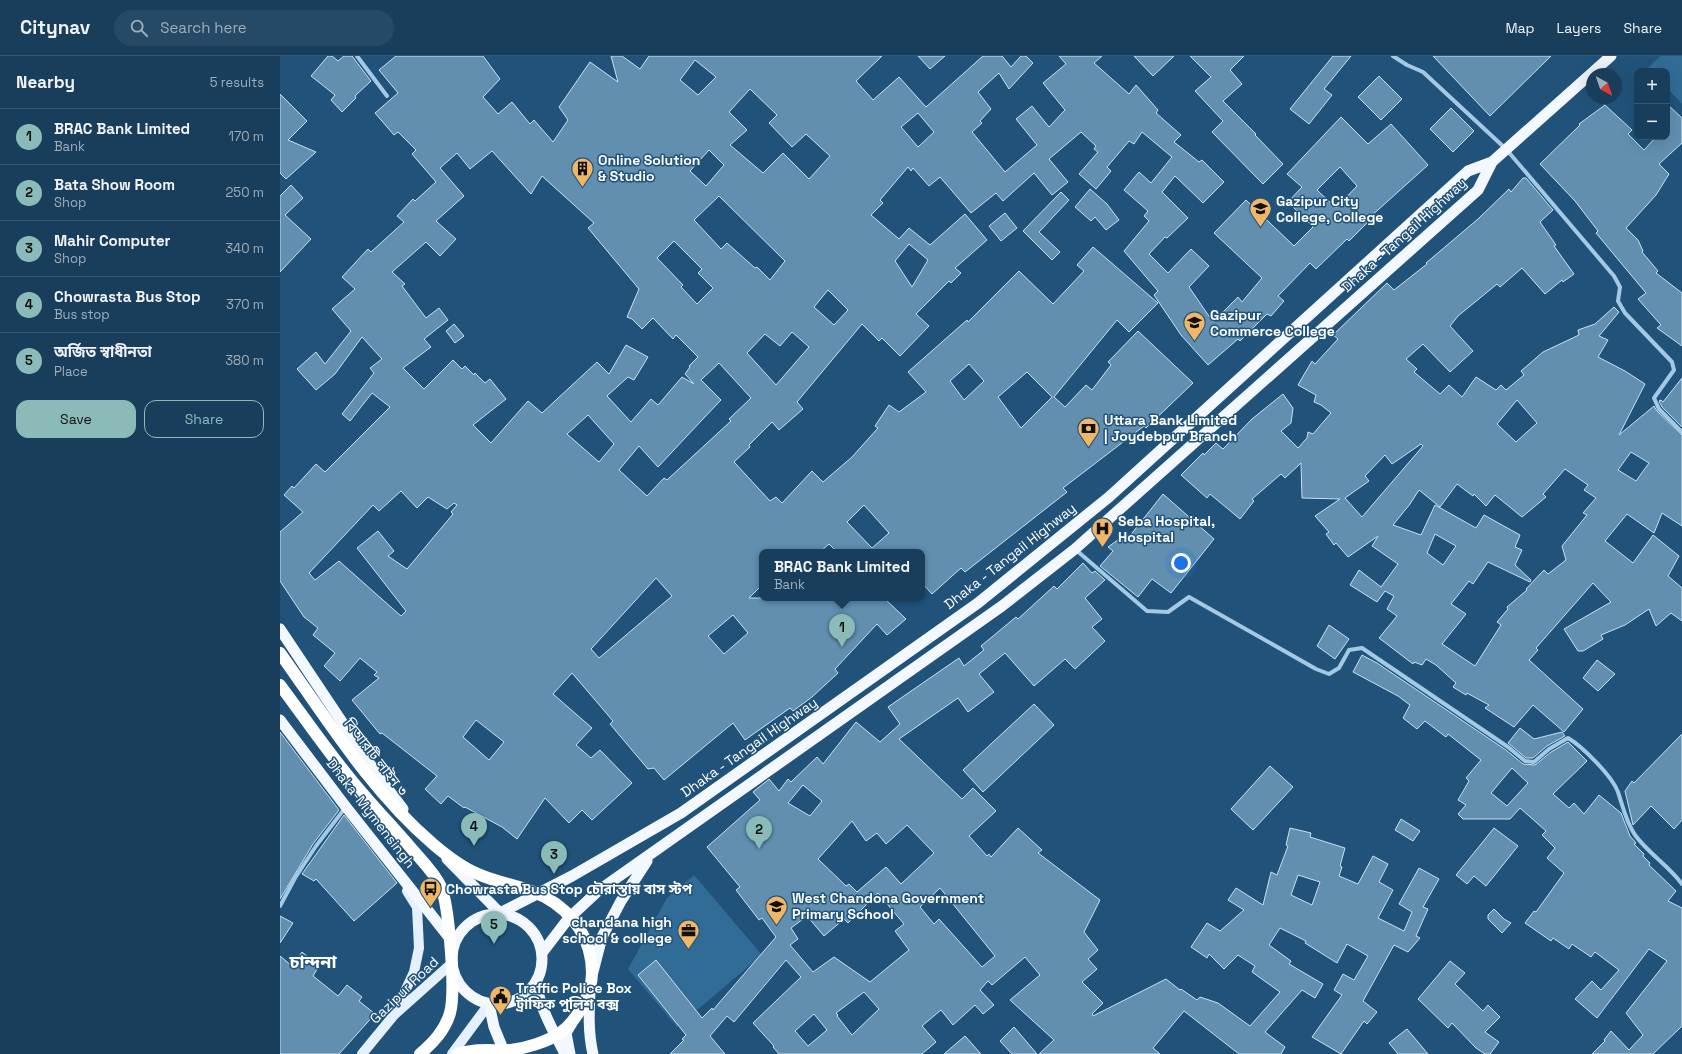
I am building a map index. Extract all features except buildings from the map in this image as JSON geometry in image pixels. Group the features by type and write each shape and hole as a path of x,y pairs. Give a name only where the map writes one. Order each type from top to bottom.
{"highway":[{"name":"Dhaka - Tangail Highway","path":"542,953 568,919 598,891 1002,606 1075,549 1478,190 1492,162 1611,56"},
{"name":"Dhaka - Tangail Highway","path":"500,913 572,876 681,813 978,603 1109,497 1468,171 1492,162"},
{"name":"Dhaka-Mymensingh","path":"280,629 376,773 410,819 500,913"},
{"name":"বিআরটি লাইন ৩","path":"280,653 381,793 428,840 458,864 478,874 545,897 559,907 577,924 588,944 592,963 592,982 579,1013 560,1033 536,1044 511,1050 480,1050 457,1054"},
{"path":"280,685 352,781 425,864 440,885 445,899 450,934 452,996 450,1012 444,1029 434,1042 420,1054"},
{"name":"Dhaka-Mymensingh","path":"280,720 346,808 454,943"},
{"path":"593,1054 588,1021 591,977 602,937 620,901 651,855"},
{"name":"Dhaka-Mymensingh","path":"500,913 512,916 523,921 532,930 539,941 542,953 541,971 529,992 517,1000 503,1004 488,1004 475,999 463,990 455,978 451,964 454,943 461,930 472,920 485,915 500,913"},
{"path":"537,980 537,988 543,1007 564,1054"},
{"path":"488,1004 494,1027 505,1054"},
{"path":"570,1054 566,1033 579,1013"}],"main road":[{"path":"391,864 417,907 419,923 419,948 414,972 394,1015"},
{"name":"Gazipur Road","path":"362,1054 394,1015 451,964"},
{"path":"452,1054 488,1004"}],"street":[{"path":"358,56 387,96"},
{"path":"1393,56 1407,65 1423,72 1506,149 1614,276 1620,287 1618,301 1625,313 1672,362 1674,370 1654,398 1659,409 1682,432"},
{"path":"1075,549 1148,612 1168,612 1189,597 1316,669 1329,674 1339,668 1349,650 1362,648 1508,747 1525,761 1534,762 1549,749 1568,738 1576,742 1600,767 1617,791 1622,811 1635,835 1682,884"},
{"path":"280,906 294,878 316,846 346,808"}],"shaded area":[{"path":"1660,56 1682,56 1682,104 1670,91 1670,68 1648,68"},
{"path":"694,875 762,955 677,1027 628,969 667,898"}],"place":[{"name":"Online Solution & Studio","path":"583,188"},
{"name":"Gazipur City College, College","path":"1260,228"},
{"name":"Gazipur Commerce College","path":"1195,342"},
{"name":"Uttara Bank Limited | Joydebpur Branch","path":"1088,448"},
{"name":"Seba Hospital, Hospital","path":"1103,548"},
{"name":"BRAC Bank Limited","path":"842,647"},
{"name":"Chowrasta Bus Stop","path":"474,846"},
{"name":"Bata Show Room","path":"759,849"},
{"name":"Mahir Computer","path":"554,874"},
{"name":"Chowrasta Bus Stop চৌরাস্তায় বাস স্টপ","path":"431,908"},
{"name":"West Chandona Government Primary School","path":"776,926"},
{"name":"অর্জিত স্বাধীনতা","path":"494,944"},
{"name":"chandana high school & college","path":"688,950"},
{"name":"Traffic Police Box ট্রাফিক পুলিশ বক্স","path":"500,1016"}],"district":[{"name":"চান্দনা","path":"313,961"}]}
